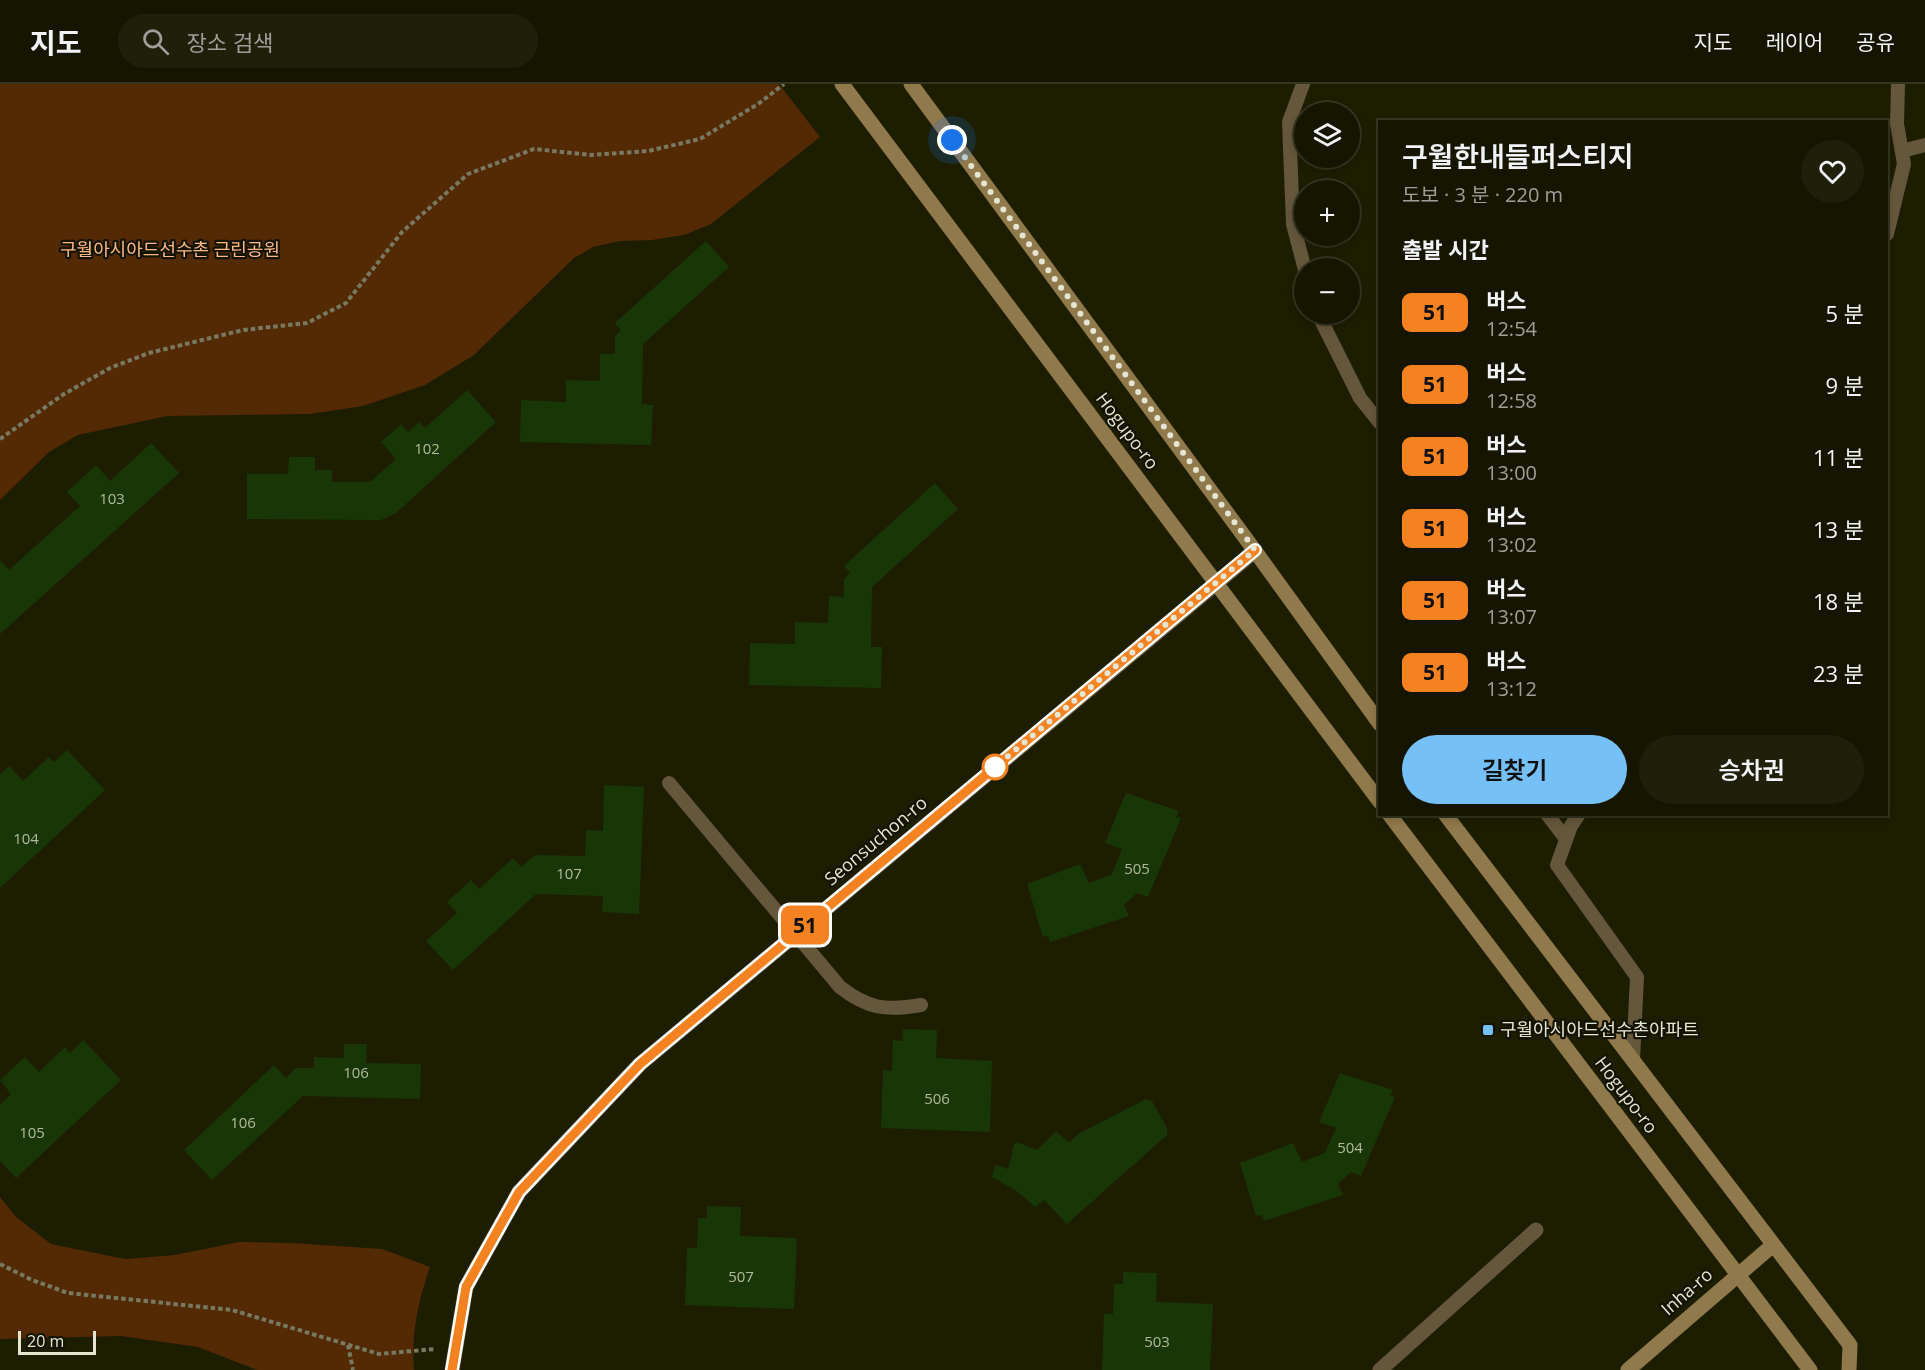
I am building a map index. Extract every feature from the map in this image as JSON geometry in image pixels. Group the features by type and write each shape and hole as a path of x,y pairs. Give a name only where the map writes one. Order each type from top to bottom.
{"main road":[{"name":"Hogupo-ro","path":"842,84 1378,799"},
{"name":"Hogupo-ro","path":"911,84 1255,550 1378,721"},
{"name":"Hogupo-ro","path":"1391,816 1810,1370"},
{"name":"Hogupo-ro","path":"1447,816 1850,1345 1849,1370"},
{"name":"Inha-ro","path":"1628,1370 1773,1245"}],"street":[{"name":"Seonsuchon-ro","path":"452,1370 466,1287 519,1192 640,1064 1255,550"},
{"path":"1380,1370 1536,1230"}],"lane":[{"path":"1302,258 1293,224 1289,122 1304,84"},
{"path":"1888,230 1904,164 1897,124 1898,84"},
{"path":"1902,151 1925,145"},
{"path":"1323,324 1360,398 1378,420"},
{"path":"669,783 840,987 854,998 873,1007 903,1008 921,1005"},
{"path":"1549,816 1566,839"},
{"path":"1578,816 1571,826 1557,865 1637,977 1633,1060"}],"path":[{"path":"0,439 64,394 110,368 149,353 243,330 307,323 346,303 402,232 468,174 534,149 591,155 648,151 700,139 758,104 784,84"},
{"path":"0,1264 32,1280 68,1293 232,1310 379,1354 455,1347"},
{"path":"348,1345 353,1370"}],"green space":[{"name":"구월아시아드선수촌 근린공원","path":"0,84 779,84 820,137 711,224 684,235 652,240 620,241 593,247 574,258 474,355 425,385 363,406 310,414 167,416 78,435 49,452 0,500"},
{"path":"0,1197 16,1217 51,1244 125,1259 175,1255 239,1242 292,1243 382,1249 430,1267 416,1318 414,1370 257,1370 198,1347 121,1336 0,1339"}],"building":[{"path":"706,241 729,267 643,344 642,404 653,405 651,445 520,442 521,400 566,402 566,380 600,381 600,354 615,354 615,336 621,330 615,323"},
{"path":"467,390 496,422 396,513 381,520 247,519 247,474 288,474 289,457 315,457 315,470 332,470 332,482 370,482 396,459 381,442 401,424 408,432 419,422 425,428"},
{"path":"151,443 179,473 0,634 0,560 9,570 80,506 67,492 96,465 110,481"},
{"path":"935,483 958,509 872,587 871,647 882,647 881,688 749,685 750,643 795,644 795,622 828,623 829,596 844,597 844,579 850,573 844,566"},
{"path":"67,750 105,790 0,888 0,775 9,766 23,781 49,757 54,762"},
{"path":"604,785 644,787 639,914 602,912 603,896 536,894 453,970 426,941 457,913 447,902 471,880 479,889 513,858 521,867 535,855 585,856 586,830 603,831"},
{"path":"1126,793 1179,811 1176,817 1181,818 1148,897 1137,893 1124,905 1129,916 1050,942 1048,936 1043,937 1027,884 1080,864 1089,883 1112,874 1122,849 1105,843"},
{"path":"903,1029 937,1030 936,1058 992,1061 990,1132 881,1128 883,1070 892,1071 893,1040 902,1041"},
{"path":"83,1040 121,1080 16,1178 0,1161 0,1105 11,1094 0,1080 25,1057 39,1072 65,1047 70,1053"},
{"path":"344,1044 367,1044 366,1063 421,1064 420,1099 303,1096 212,1180 184,1150 274,1065 286,1078 296,1068 314,1068 314,1057 344,1058"},
{"path":"1340,1073 1393,1090 1390,1096 1395,1097 1361,1176 1351,1172 1338,1184 1343,1195 1264,1221 1262,1215 1256,1216 1240,1163 1293,1143 1302,1162 1325,1153 1336,1128 1319,1122"},
{"path":"1146,1099 1152,1101 1167,1128 1167,1135 1067,1224 1044,1200 1035,1207 1018,1192 992,1177 995,1165 1008,1169 1014,1144 1017,1142 1037,1150 1056,1131 1069,1143 1078,1134"},
{"path":"707,1206 741,1207 740,1236 797,1238 794,1309 685,1305 687,1248 697,1248 698,1218 707,1218"},
{"path":"1123,1272 1157,1273 1156,1302 1213,1304 1210,1370 1102,1370 1104,1314 1113,1314 1114,1284 1123,1284"}],"bus line":[{"name":"51","path":"452,1370 466,1287 519,1192 640,1064 1255,550"}],"place":[{"name":"구월아시아드선수촌아파트","path":"1488,1030"}],"route":[{"path":"952,140 1255,550 995,767"}]}
